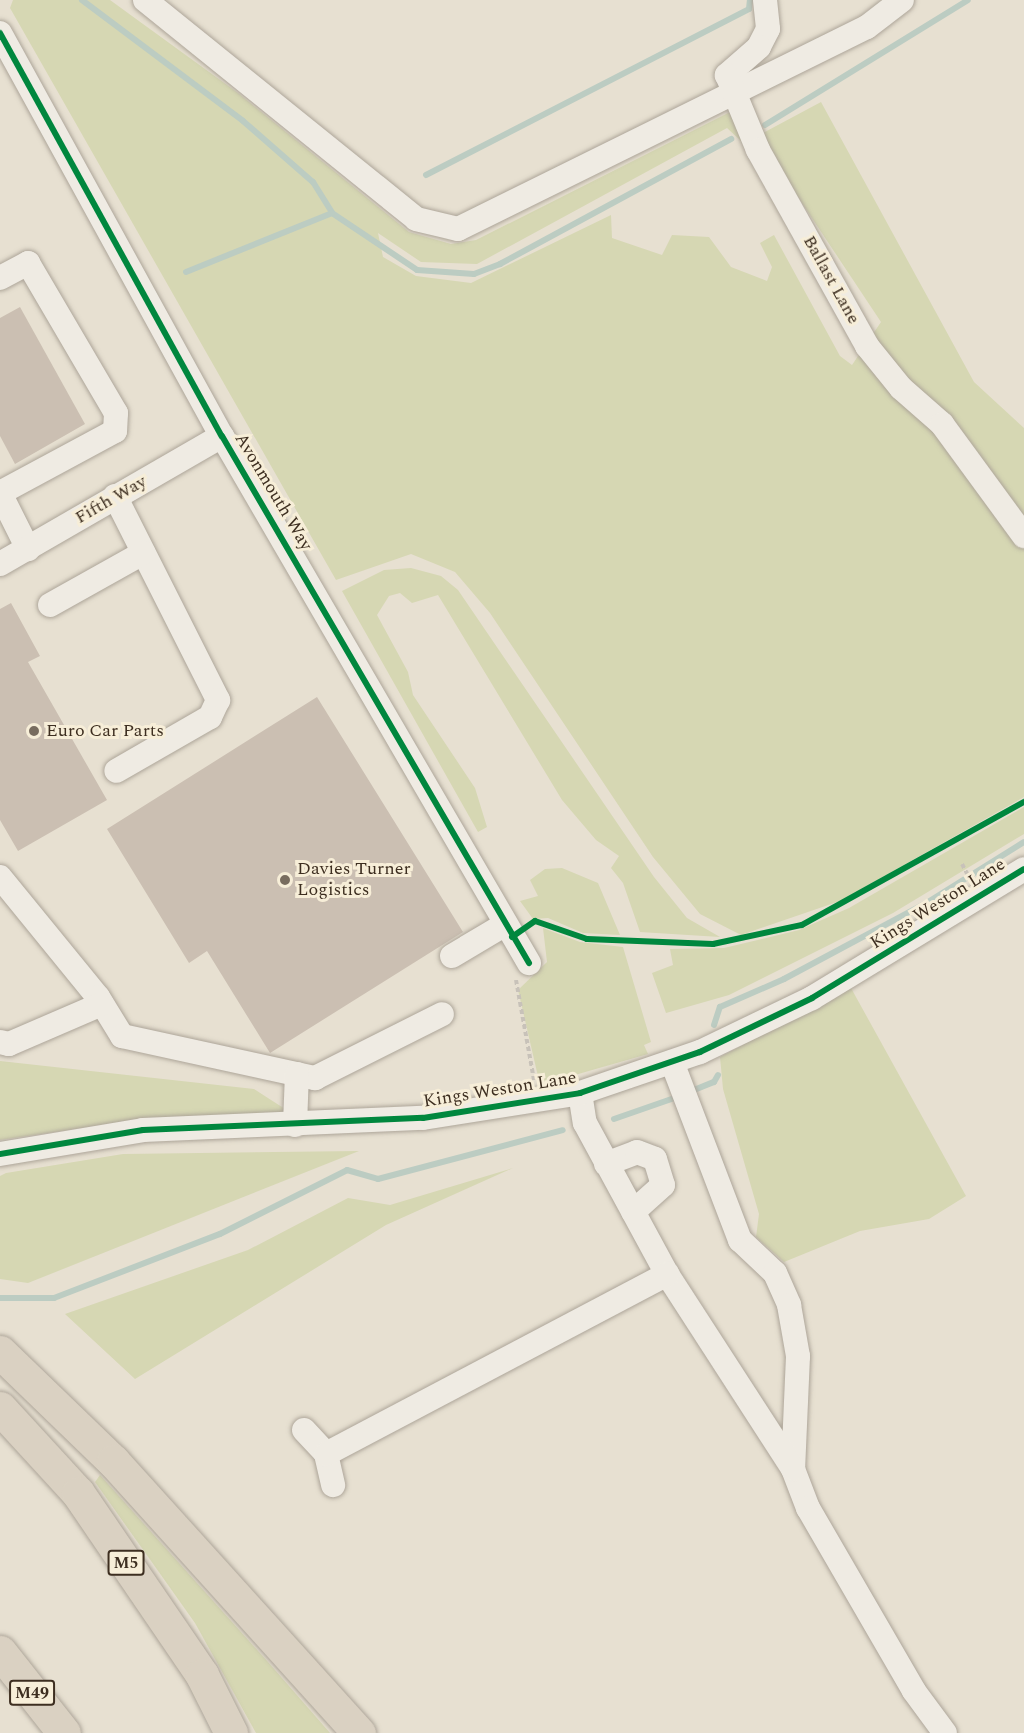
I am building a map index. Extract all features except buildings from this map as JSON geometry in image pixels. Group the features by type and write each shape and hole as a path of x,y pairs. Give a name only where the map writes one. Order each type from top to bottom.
{"highway":[{"path":"0,1352 113,1461 359,1733"},
{"name":"M5","path":"0,1408 78,1493 202,1675 231,1733"},
{"name":"M49","path":"0,1652 64,1733"}],"street":[{"path":"145,0 416,219 435,226 458,230 737,94 867,27 902,0"},
{"name":"Ballast Lane","path":"765,0 768,29 759,47 727,75 737,94 758,150 867,346 901,388 942,424 1024,536"},
{"name":"Avonmouth Way","path":"0,33 8,68 504,925 529,963"},
{"path":"0,278 28,263 116,413 115,431 0,493 28,549"},
{"name":"Fifth Way","path":"0,564 222,436"},
{"path":"115,496 218,706 210,717 116,771"},
{"path":"50,605 143,553"},
{"name":"Kings Weston Lane","path":"0,1154 143,1130 423,1118 579,1093 672,1062 812,998 1024,869"},
{"path":"3,881 102,1004 122,1036 297,1074 329,1076 442,1014"},
{"path":"452,956 504,925"},
{"path":"0,1042 9,1044 102,1004"},
{"path":"672,1062 740,1240 775,1273 789,1305 798,1356 793,1469"},
{"path":"295,1125 297,1074"},
{"path":"579,1093 585,1123 667,1274 793,1469 808,1508 914,1691 945,1733"},
{"path":"606,1164 637,1152 655,1159 663,1185 633,1212"},
{"path":"326,1454 667,1274"},
{"path":"303,1430 326,1454 333,1485"}],"path":[{"path":"962,864 965,869"},
{"path":"529,963 513,983 537,1101"}],"green space":[{"path":"13,0 110,0 238,93 409,232 451,244 476,240 734,110 745,139 741,141 727,128 477,264 421,262 378,233 383,257 416,276 471,283 611,215 612,238 662,255 672,235 709,237 731,267 767,281 772,267 760,243 774,235 840,356 852,365 881,322 772,158 763,133 821,102 974,382 1024,428 1024,797 840,901 741,935 700,914 653,857 490,613 455,572 411,554 336,580 10,8"},
{"path":"411,568 441,576 458,590 654,877 687,918 720,937 640,932 623,883 611,868 619,856 596,840 562,800 438,595 412,603 400,593 389,596 377,615 408,672 413,695 475,788 487,827 478,832 342,591 384,570"},
{"path":"1024,807 1024,834 893,913 729,995 666,1013 652,973 673,965 670,949 724,948 799,930 849,908"},
{"path":"562,868 598,883 620,935 583,933 548,918 533,919 520,901 538,896 530,880 545,869"},
{"path":"543,928 580,942 623,947 651,1042 644,1045 648,1054 540,1085 518,990 547,962"},
{"path":"851,988 966,1196 929,1219 860,1231 784,1262 756,1237 759,1214 723,1089 720,1057"},
{"path":"0,1061 254,1089 285,1109 279,1117 151,1118 0,1140"},
{"path":"359,1151 28,1283 0,1279 0,1176 6,1173 123,1154"},
{"path":"513,1168 386,1225 135,1379 65,1314 248,1250 348,1198 390,1205"},
{"path":"100,1475 330,1733 256,1733 195,1623 95,1482"}],"waterway":[{"path":"82,0 243,121 313,182 332,213 417,270 474,274 500,264 731,139"},
{"path":"426,175 749,9 750,0"},
{"path":"765,125 968,0"},
{"path":"186,272 332,213"},
{"path":"714,1025 720,1007 784,979 928,902 1024,842"},
{"path":"689,1092 714,1082 718,1075"},
{"path":"614,1119 680,1096"},
{"path":"0,1298 54,1298 220,1234 347,1170 378,1179 563,1130"}],"cycle path":[{"path":"0,33 222,436 529,963"},
{"path":"512,937 535,921 587,939 713,944 802,925 1024,802"},
{"path":"0,1154 143,1130 423,1118 580,1093 700,1052 812,998 1024,869"}],"place":[{"name":"Euro Car Parts","path":"34,731"},
{"name":"Davies Turner Logistics","path":"285,880"}]}
